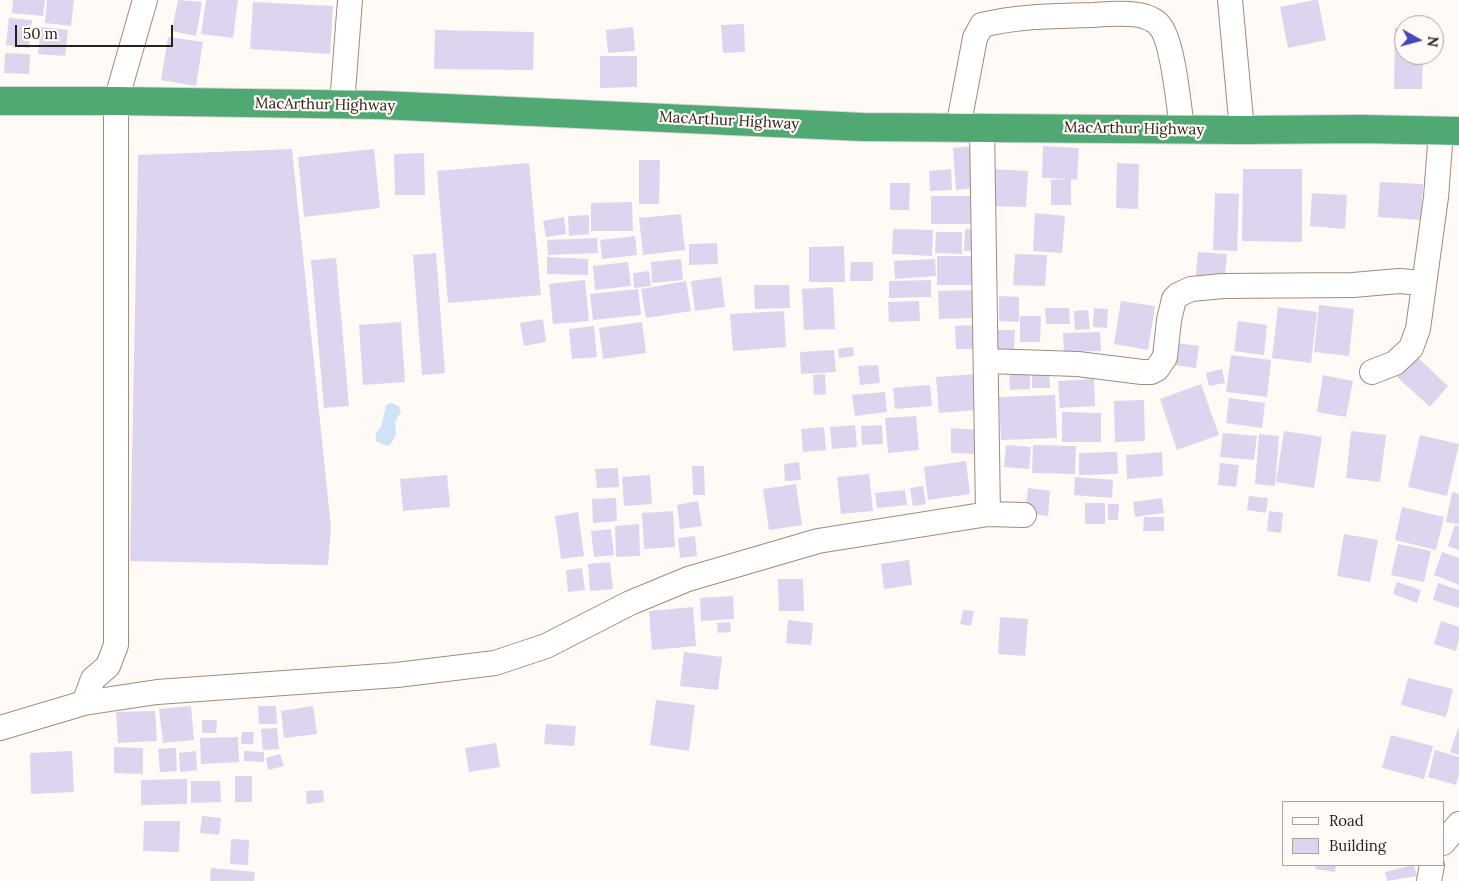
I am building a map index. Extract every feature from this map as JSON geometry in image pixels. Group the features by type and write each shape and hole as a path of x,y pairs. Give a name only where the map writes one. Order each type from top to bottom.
{"highway":[{"name":"MacArthur Highway","path":"0,101 342,105 853,126 1242,130 1307,128 1450,131"}],"street":[{"path":"84,703 93,679 108,666 116,645 116,101 145,0"},
{"path":"342,105 350,0"},
{"path":"1230,0 1242,130"},
{"path":"988,514 986,361 970,128 975,38 982,25 1003,20 1105,14 1146,17 1160,25 1166,36 1182,129"},
{"path":"1372,372 1395,363 1410,348 1418,329 1436,197 1450,131"},
{"path":"986,361 1078,364 1151,372 1157,369 1165,357 1169,320 1174,299 1191,289 1223,286 1353,284 1399,281 1424,283"},
{"path":"0,728 84,703 157,692 388,676 495,664 546,646 630,603 688,579 818,541 988,514 1024,515"},
{"path":"1444,842 1459,824"},
{"path":"1429,881 1432,866"}],"water":[{"path":"391,403 399,406 401,412 395,422 396,434 391,444 387,446 376,441 376,436 381,427 386,405"}],"building":[{"path":"13,0 45,0 43,16 12,13"},
{"path":"47,0 74,0 71,26 45,23"},
{"path":"178,0 202,2 196,36 172,31"},
{"path":"206,0 238,0 233,38 201,34"},
{"path":"1318,0 1326,40 1288,48 1280,7"},
{"path":"253,2 333,6 330,54 250,49"},
{"path":"9,18 32,20 29,48 6,45"},
{"path":"744,24 745,52 723,53 721,25"},
{"path":"41,27 68,30 65,56 38,54"},
{"path":"633,27 635,51 608,53 606,30"},
{"path":"435,30 534,32 533,70 434,69"},
{"path":"168,37 203,42 196,86 161,80"},
{"path":"5,53 30,54 29,74 4,73"},
{"path":"600,56 637,56 637,87 600,88"},
{"path":"1394,65 1423,65 1422,89 1394,89"},
{"path":"972,146 975,188 956,190 953,148"},
{"path":"1043,146 1079,148 1077,180 1071,179 1071,205 1051,205 1051,180 1069,179 1042,178"},
{"path":"292,149 331,528 328,565 130,561 138,155"},
{"path":"374,149 380,208 304,217 298,157"},
{"path":"424,153 425,195 395,195 394,154"},
{"path":"639,160 660,160 659,204 639,204"},
{"path":"529,163 541,295 448,303 437,171"},
{"path":"1117,163 1139,164 1138,209 1116,208"},
{"path":"951,169 952,190 930,191 929,171"},
{"path":"990,169 1028,171 1026,207 989,206"},
{"path":"1243,169 1302,169 1302,242 1242,241"},
{"path":"1380,182 1423,184 1421,220 1378,217"},
{"path":"890,183 910,183 909,210 890,210"},
{"path":"1215,193 1239,194 1237,251 1213,250"},
{"path":"1312,193 1347,195 1345,229 1310,226"},
{"path":"931,196 977,196 976,224 931,224"},
{"path":"632,202 633,231 591,231 591,203"},
{"path":"1035,213 1065,216 1062,253 1033,251"},
{"path":"681,214 685,250 643,255 639,218"},
{"path":"589,215 589,234 569,236 568,216"},
{"path":"564,217 566,234 546,237 543,221"},
{"path":"893,229 933,230 932,256 892,254"},
{"path":"965,229 977,229 976,251 964,251"},
{"path":"936,232 962,232 962,254 935,253"},
{"path":"635,236 637,255 602,259 600,240"},
{"path":"597,238 598,253 548,255 547,240"},
{"path":"717,243 718,264 689,265 689,244"},
{"path":"844,246 845,282 809,282 809,247"},
{"path":"1198,252 1227,254 1224,284 1195,282"},
{"path":"436,253 445,373 422,375 413,255"},
{"path":"1015,254 1047,255 1045,286 1013,285"},
{"path":"937,256 974,256 973,285 937,285"},
{"path":"547,257 588,259 588,275 547,274"},
{"path":"336,258 349,406 324,408 311,260"},
{"path":"681,259 683,280 652,283 651,262"},
{"path":"935,259 936,276 895,279 894,261"},
{"path":"628,262 631,286 595,290 593,266"},
{"path":"851,262 873,262 873,281 850,281"},
{"path":"649,271 651,286 634,288 633,273"},
{"path":"721,277 725,307 695,311 691,281"},
{"path":"585,280 589,321 553,324 549,284"},
{"path":"931,280 931,297 889,298 889,281"},
{"path":"686,281 691,311 646,318 641,289"},
{"path":"754,285 789,285 790,308 755,309"},
{"path":"833,287 835,329 804,330 802,289"},
{"path":"638,289 641,315 593,320 590,294"},
{"path":"976,290 977,318 939,319 938,291"},
{"path":"999,296 1019,297 1019,322 999,321"},
{"path":"919,301 920,321 889,322 888,302"},
{"path":"1121,301 1155,306 1148,350 1114,344"},
{"path":"1319,305 1354,309 1349,356 1314,352"},
{"path":"1278,307 1317,312 1311,363 1272,358"},
{"path":"1045,308 1069,308 1070,324 1046,324"},
{"path":"1094,308 1108,309 1107,328 1093,327"},
{"path":"1088,310 1090,329 1075,330 1074,311"},
{"path":"784,311 786,347 733,351 730,314"},
{"path":"1020,316 1041,316 1040,342 1020,342"},
{"path":"543,319 546,342 524,346 520,323"},
{"path":"1238,321 1267,325 1264,355 1234,351"},
{"path":"401,322 405,382 363,385 359,325"},
{"path":"642,322 646,353 603,359 599,328"},
{"path":"975,325 975,349 956,349 955,326"},
{"path":"594,326 597,357 572,359 569,329"},
{"path":"995,330 1015,330 1014,350 994,350"},
{"path":"1100,332 1101,351 1064,352 1063,333"},
{"path":"1177,343 1199,346 1196,368 1174,365"},
{"path":"853,347 854,356 839,358 838,349"},
{"path":"834,350 836,372 801,374 800,352"},
{"path":"1231,355 1271,360 1267,397 1226,392"},
{"path":"1415,355 1448,386 1430,407 1396,376"},
{"path":"878,365 880,383 860,385 858,366"},
{"path":"1222,369 1225,383 1209,386 1206,373"},
{"path":"1049,370 1050,388 1032,388 1032,371"},
{"path":"1030,371 1030,389 1010,390 1009,372"},
{"path":"825,374 826,394 814,395 813,375"},
{"path":"976,374 978,410 939,413 936,377"},
{"path":"1323,375 1353,381 1346,417 1317,412"},
{"path":"1094,379 1095,406 1060,408 1058,381"},
{"path":"1201,384 1219,435 1177,450 1160,399"},
{"path":"930,385 932,406 895,409 893,388"},
{"path":"885,392 887,412 855,416 852,395"},
{"path":"1055,395 1057,438 1001,440 999,397"},
{"path":"1229,398 1265,403 1262,428 1226,423"},
{"path":"1144,400 1145,441 1115,442 1114,401"},
{"path":"1062,412 1101,413 1101,442 1062,442"},
{"path":"916,416 919,450 888,453 885,418"},
{"path":"855,425 857,447 832,449 830,427"},
{"path":"882,425 883,444 862,445 861,426"},
{"path":"824,427 826,450 803,452 801,429"},
{"path":"951,428 980,430 978,454 951,453"},
{"path":"1284,431 1322,437 1314,488 1276,482"},
{"path":"1351,431 1386,435 1380,482 1346,478"},
{"path":"1223,433 1257,436 1254,460 1220,457"},
{"path":"1259,434 1279,436 1275,486 1255,484"},
{"path":"1420,435 1459,444 1447,496 1408,487"},
{"path":"1006,445 1031,447 1029,469 1004,467"},
{"path":"1033,445 1076,446 1075,474 1032,473"},
{"path":"1117,452 1118,474 1079,475 1079,453"},
{"path":"1162,452 1163,476 1127,479 1126,455"},
{"path":"966,461 970,494 928,500 924,467"},
{"path":"799,462 801,480 785,481 784,464"},
{"path":"1220,463 1239,465 1236,487 1218,485"},
{"path":"692,466 704,466 705,495 693,495"},
{"path":"618,468 619,487 597,488 595,469"},
{"path":"869,474 873,511 841,514 837,477"},
{"path":"447,475 450,507 403,511 400,479"},
{"path":"650,475 652,504 624,506 622,477"},
{"path":"1075,477 1113,480 1112,498 1074,495"},
{"path":"796,484 802,525 769,530 763,489"},
{"path":"923,486 926,504 913,506 910,488"},
{"path":"1028,488 1050,491 1048,516 1025,513"},
{"path":"905,490 907,505 877,508 875,493"},
{"path":"1452,492 1459,494 1459,524 1446,522"},
{"path":"1249,496 1268,498 1266,513 1247,510"},
{"path":"616,498 617,521 593,523 592,499"},
{"path":"1162,498 1164,513 1135,517 1133,502"},
{"path":"698,501 702,526 680,529 677,505"},
{"path":"1085,503 1105,503 1105,524 1085,524"},
{"path":"1108,504 1119,504 1118,520 1108,520"},
{"path":"1402,507 1444,517 1436,550 1395,540"},
{"path":"673,511 675,547 644,549 642,513"},
{"path":"1269,511 1283,513 1281,533 1267,531"},
{"path":"578,512 584,556 561,559 555,516"},
{"path":"1144,517 1164,517 1164,531 1143,531"},
{"path":"639,524 640,556 616,557 615,526"},
{"path":"1455,525 1459,526 1459,550 1448,546"},
{"path":"611,529 614,555 594,557 591,531"},
{"path":"1344,534 1378,540 1370,582 1337,576"},
{"path":"695,536 697,556 680,558 678,538"},
{"path":"1398,544 1431,551 1424,582 1391,575"},
{"path":"1442,552 1459,558 1459,585 1434,575"},
{"path":"909,560 912,585 884,589 881,564"},
{"path":"610,562 613,589 590,591 588,564"},
{"path":"582,568 585,590 568,592 566,570"},
{"path":"778,579 803,579 804,611 779,611"},
{"path":"1397,582 1421,590 1417,603 1393,594"},
{"path":"1438,583 1459,590 1459,608 1433,600"},
{"path":"733,596 734,619 701,621 700,598"},
{"path":"693,607 696,646 652,650 649,611"},
{"path":"963,610 974,611 971,626 960,624"},
{"path":"1000,617 1028,619 1025,656 998,654"},
{"path":"788,620 813,623 811,645 786,643"},
{"path":"1441,621 1459,627 1456,651 1434,644"},
{"path":"730,622 731,632 718,633 717,623"},
{"path":"684,652 722,657 718,690 680,686"},
{"path":"1408,678 1453,689 1446,717 1401,705"},
{"path":"656,700 695,705 689,751 650,745"},
{"path":"191,706 194,740 163,743 159,709"},
{"path":"258,706 276,706 277,724 259,724"},
{"path":"313,706 317,734 284,738 281,711"},
{"path":"155,711 157,741 118,743 116,712"},
{"path":"202,720 217,720 216,733 202,733"},
{"path":"546,724 576,726 574,746 544,744"},
{"path":"1459,726 1459,755 1450,752"},
{"path":"277,728 279,749 263,750 261,729"},
{"path":"242,732 254,732 253,744 241,744"},
{"path":"1391,735 1433,746 1424,779 1382,768"},
{"path":"238,737 239,762 201,764 200,738"},
{"path":"496,743 500,767 469,772 465,748"},
{"path":"114,747 143,748 143,774 114,773"},
{"path":"176,748 177,771 160,772 158,749"},
{"path":"1435,750 1459,757 1459,774 1456,785 1428,777"},
{"path":"72,751 74,792 31,794 30,753"},
{"path":"196,751 197,770 180,772 179,753"},
{"path":"244,751 264,752 264,762 244,761"},
{"path":"280,754 284,766 268,770 266,758"},
{"path":"235,776 252,776 252,802 235,802"},
{"path":"187,779 187,804 141,805 141,780"},
{"path":"191,781 220,781 221,802 191,803"},
{"path":"323,790 324,802 307,804 306,791"},
{"path":"202,816 221,818 219,835 200,833"},
{"path":"144,821 180,821 179,852 143,851"},
{"path":"231,839 249,840 248,865 230,864"},
{"path":"1316,866 1336,866 1335,872 1315,869"},
{"path":"1414,866 1417,876 1387,881 1385,872"},
{"path":"211,868 255,872 254,881 210,881"}]}
